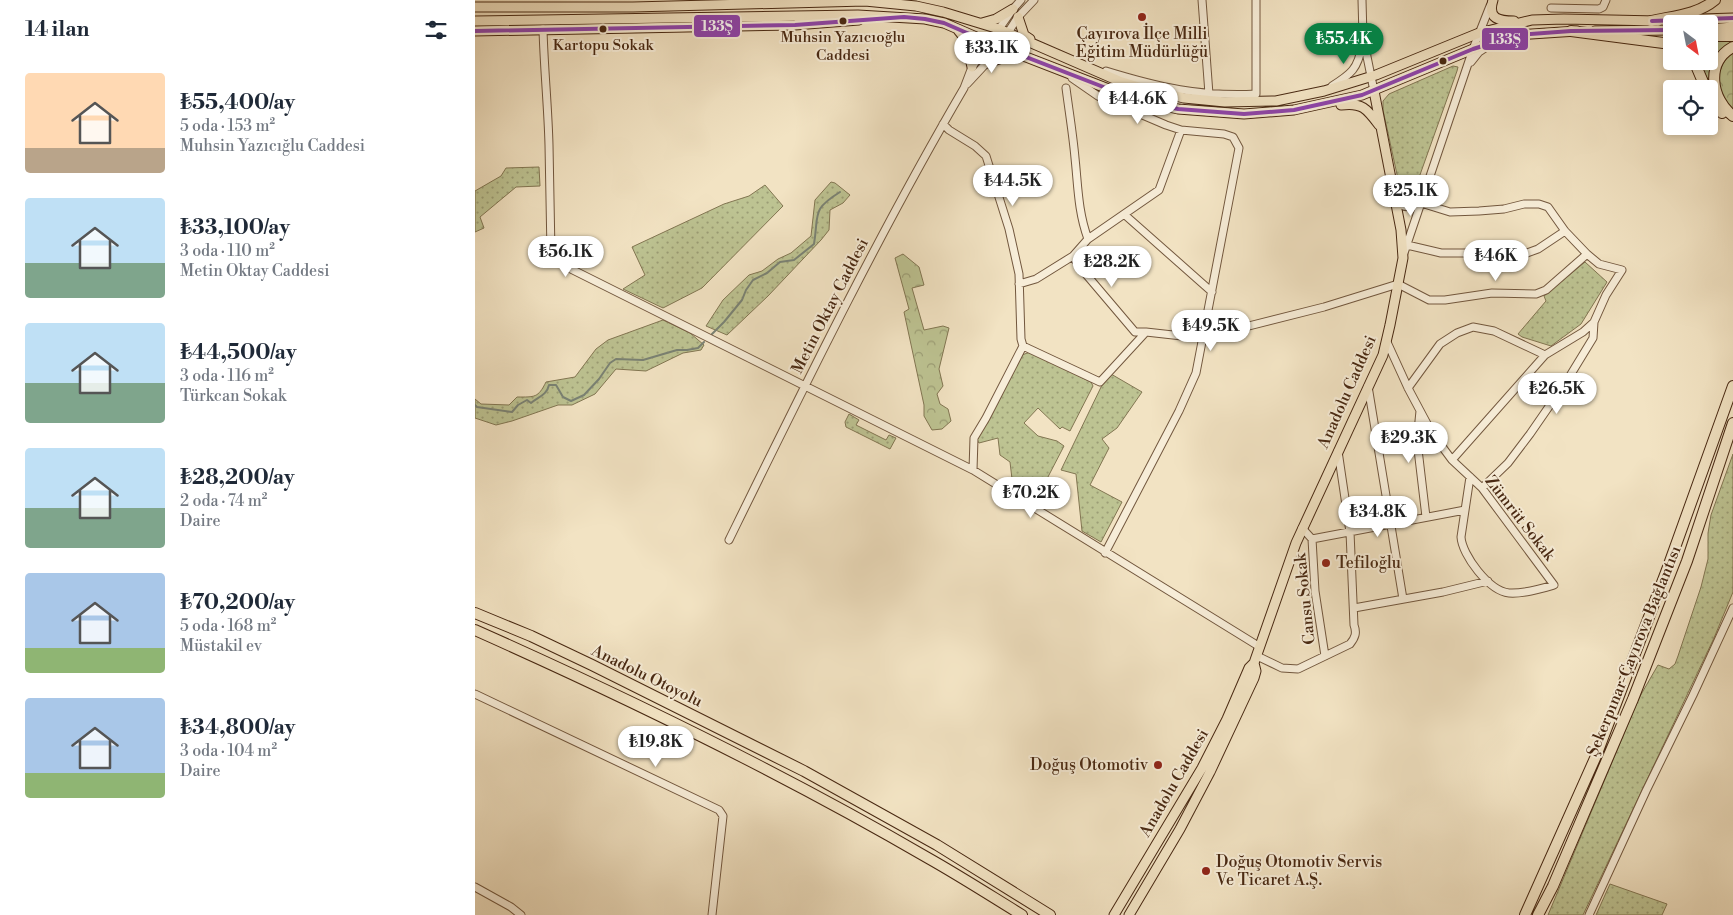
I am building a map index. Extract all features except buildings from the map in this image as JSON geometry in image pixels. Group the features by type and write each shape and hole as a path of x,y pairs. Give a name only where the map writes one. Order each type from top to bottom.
{"highway":[{"path":"1651,21 1690,14 1701,10 1715,0"},
{"path":"1571,31 1663,43"},
{"path":"1718,36 1733,36"},
{"path":"1641,39 1663,38"},
{"path":"1733,47 1720,59 1714,74 1714,85 1719,100 1733,116"},
{"path":"1718,110 1733,123"},
{"name":"Şekerpınar-Çayırova Bağlantısı","path":"1569,818 1596,756 1668,567 1733,386"},
{"name":"Şekerpınar-Çayırova Bağlantısı","path":"1553,886 1633,699 1687,561 1733,423"},
{"name":"Anadolu Otoyolu","path":"475,613 531,636 592,665 804,771 937,845 1050,915"},
{"name":"Anadolu Otoyolu","path":"475,630 655,712 796,785 928,858 1022,915"},
{"path":"1525,915 1569,818"},
{"path":"1529,915 1569,818"},
{"path":"1538,915 1553,886"},
{"path":"1544,915 1553,886"}],"main road":[{"path":"892,0 906,5"},
{"path":"1493,0 1492,13 1499,20 1651,21 1733,18"},
{"path":"475,7 633,7 865,1 906,5 943,12 1003,31 1119,81 1164,95 1225,102 1276,101 1324,91 1371,76 1479,33 1532,20"},
{"path":"979,24 996,19 1013,9"},
{"path":"475,21 858,15 934,20 1137,100 1178,109 1244,114 1356,104 1367,110 1381,129"},
{"path":"475,31 803,25 904,17"},
{"path":"1018,17 1024,35 1041,47"},
{"path":"956,28 966,40 972,67"},
{"path":"1718,29 1733,28"},
{"path":"1294,110 1374,91 1473,49 1518,35 1571,31 1663,30"},
{"path":"987,63 1011,55 1023,56"},
{"name":"Anadolu Caddesi","path":"1114,915 1202,768 1227,719 1249,668 1257,656 1302,528 1379,364 1387,342 1403,258 1401,230 1374,91"},
{"name":"Anadolu Caddesi","path":"1129,915 1180,829 1210,772 1254,678 1257,656"}],"street":[{"path":"1003,31 1013,9 1021,0"},
{"path":"1003,31 1034,0"},
{"path":"1202,0 1209,94"},
{"path":"1077,63 1169,89 1209,94 1256,94 1254,13 1256,0"},
{"path":"1362,0 1363,37 1374,91"},
{"path":"1403,258 1473,49 1493,0"},
{"path":"1551,8 1599,9 1603,7 1607,0"},
{"path":"543,29 544,69 547,85 551,253 565,266 973,470 1105,553 1257,656 1276,666 1292,669 1308,665 1350,644 1354,639 1356,632 1354,626 1350,532 1338,450"},
{"name":"Metin Oktay Caddesi","path":"729,540 888,224 964,88 972,67 990,43 1003,31"},
{"name":"Metin Oktay Caddesi","path":"964,88 987,63 1000,45 1003,31"},
{"path":"1324,91 1353,71 1358,61 1363,37"},
{"path":"1466,71 1479,52 1498,40"},
{"path":"1061,70 1098,96 1181,130 1224,134 1233,137 1239,148 1196,373 1179,411 1105,553"},
{"path":"1066,88 1081,221 1088,239"},
{"path":"943,124 986,156 1009,229 1019,284 1021,339 1023,346 974,438 973,470"},
{"path":"1019,284 1036,279 1073,256 1088,239 1159,190 1181,130"},
{"path":"1394,192 1401,205 1407,207 1418,200 1427,186"},
{"path":"1421,203 1450,212 1503,209 1524,204 1539,204 1548,207 1565,230 1599,264 1622,270 1606,295 1594,322 1593,338 1568,379 1508,463 1482,488"},
{"path":"1125,215 1212,292"},
{"path":"1407,245 1441,253 1527,253 1538,249 1565,230"},
{"path":"1073,256 1079,266 1135,332 1191,337 1225,332 1324,307 1398,284 1429,300 1445,300 1492,293 1536,294 1547,290 1563,273 1587,254"},
{"path":"1452,460 1545,355 1583,332 1594,322"},
{"path":"1407,388 1440,344 1457,333 1473,327 1494,331 1545,355"},
{"path":"1023,346 1100,382 1146,332"},
{"name":"Zümrüt Sokak","path":"1387,342 1407,388 1432,433 1452,460 1482,488 1554,585 1535,590 1509,593 1499,590 1488,581"},
{"path":"1368,386 1403,600"},
{"path":"1420,411 1417,441 1426,517"},
{"path":"1378,439 1417,441"},
{"path":"1354,608 1443,592 1488,581 1467,556 1462,544 1470,477"},
{"path":"1302,528 1313,539 1465,510"},
{"name":"Cansu Sokak","path":"1313,539 1315,591 1325,656"},
{"path":"1589,915 1733,608"},
{"path":"475,694 719,810 723,816 712,915"},
{"path":"475,887 511,907 521,915"}],"green space":[{"path":"1733,40 1718,66 1718,41"},
{"path":"1733,52 1733,110 1720,92 1719,73 1728,56"},
{"path":"1453,66 1458,67 1457,71 1411,200 1407,203 1403,202 1383,110 1383,101 1389,94"},
{"path":"1703,70 1716,70 1710,79 1708,80"},
{"path":"539,167 540,186 516,187 480,217 484,228 475,232 475,191 501,176 506,168"},
{"path":"831,182 850,195 843,203 830,210 829,230 821,240 768,296 727,335 706,326 723,300 749,275 762,271 778,259 791,253 811,236 815,200"},
{"path":"765,185 783,206 702,288 663,308 623,289 645,275 632,247 724,204 749,196"},
{"path":"903,254 919,267 924,285 912,288 924,330 943,326 949,328 939,369 943,386 937,394 940,404 948,409 951,421 942,429 932,430 924,416 924,405 904,312 909,309 895,258"},
{"path":"1585,262 1607,282 1581,324 1551,346 1518,334 1546,301 1544,296"},
{"path":"663,320 690,333 704,345 701,350 683,353 646,371 616,369 595,394 572,405 558,405 496,425 475,418 475,399 481,404 509,405 517,397 535,396 541,391 546,382 575,377 596,349 608,340"},
{"path":"1030,352 1091,382 1093,386 1070,431 1062,427 1060,429 1038,408 1024,423 1038,436 1057,441 1064,446 1036,500 1030,500 1009,487 1012,479 1010,462 1000,455 998,438 979,443 977,440 1022,355"},
{"path":"1111,374 1142,392 1117,428 1102,439 1109,448 1090,485 1122,502 1101,542 1082,531 1076,474 1061,470 1103,383"},
{"path":"849,414 859,420 856,425 886,440 889,435 896,438 890,449 846,427 845,422"},
{"path":"1733,454 1733,592 1714,638 1583,915 1548,915 1639,698 1658,665 1669,669 1675,664 1701,587 1708,559 1708,533 1711,515"},
{"path":"1610,884 1667,904 1662,915 1596,915"}],"waterway":[{"path":"712,334 742,300 753,280 767,273 780,262 794,260 814,244 820,208 840,192"},
{"path":"475,405 477,407 512,412 518,405 527,400 531,403 542,396 549,385 556,385 563,397 571,401 584,395 599,379 610,363 616,359 643,360 677,350 698,348 704,342"}],"transit line":[{"name":"133Ş","path":"475,31 795,25 904,17 925,19 944,23 990,43 1137,100 1178,109 1244,114 1294,110 1362,95 1473,49 1518,35 1571,31 1663,30"},
{"name":"133Ş","path":"1652,21 1733,18"}],"place":[{"name":"Çayırova İlçe Milli Eğitim Müdürlüğü","path":"1142,17"},
{"name":"Muhsin Yazıcıoğlu Caddesi","path":"843,21"},
{"name":"Kartopu Sokak","path":"603,29"},
{"name":"Tefiloğlu","path":"1326,563"},
{"name":"Doğuş Otomotiv","path":"1158,765"},
{"name":"Doğuş Otomotiv Servis Ve Ticaret A.Ş.","path":"1206,871"}]}
